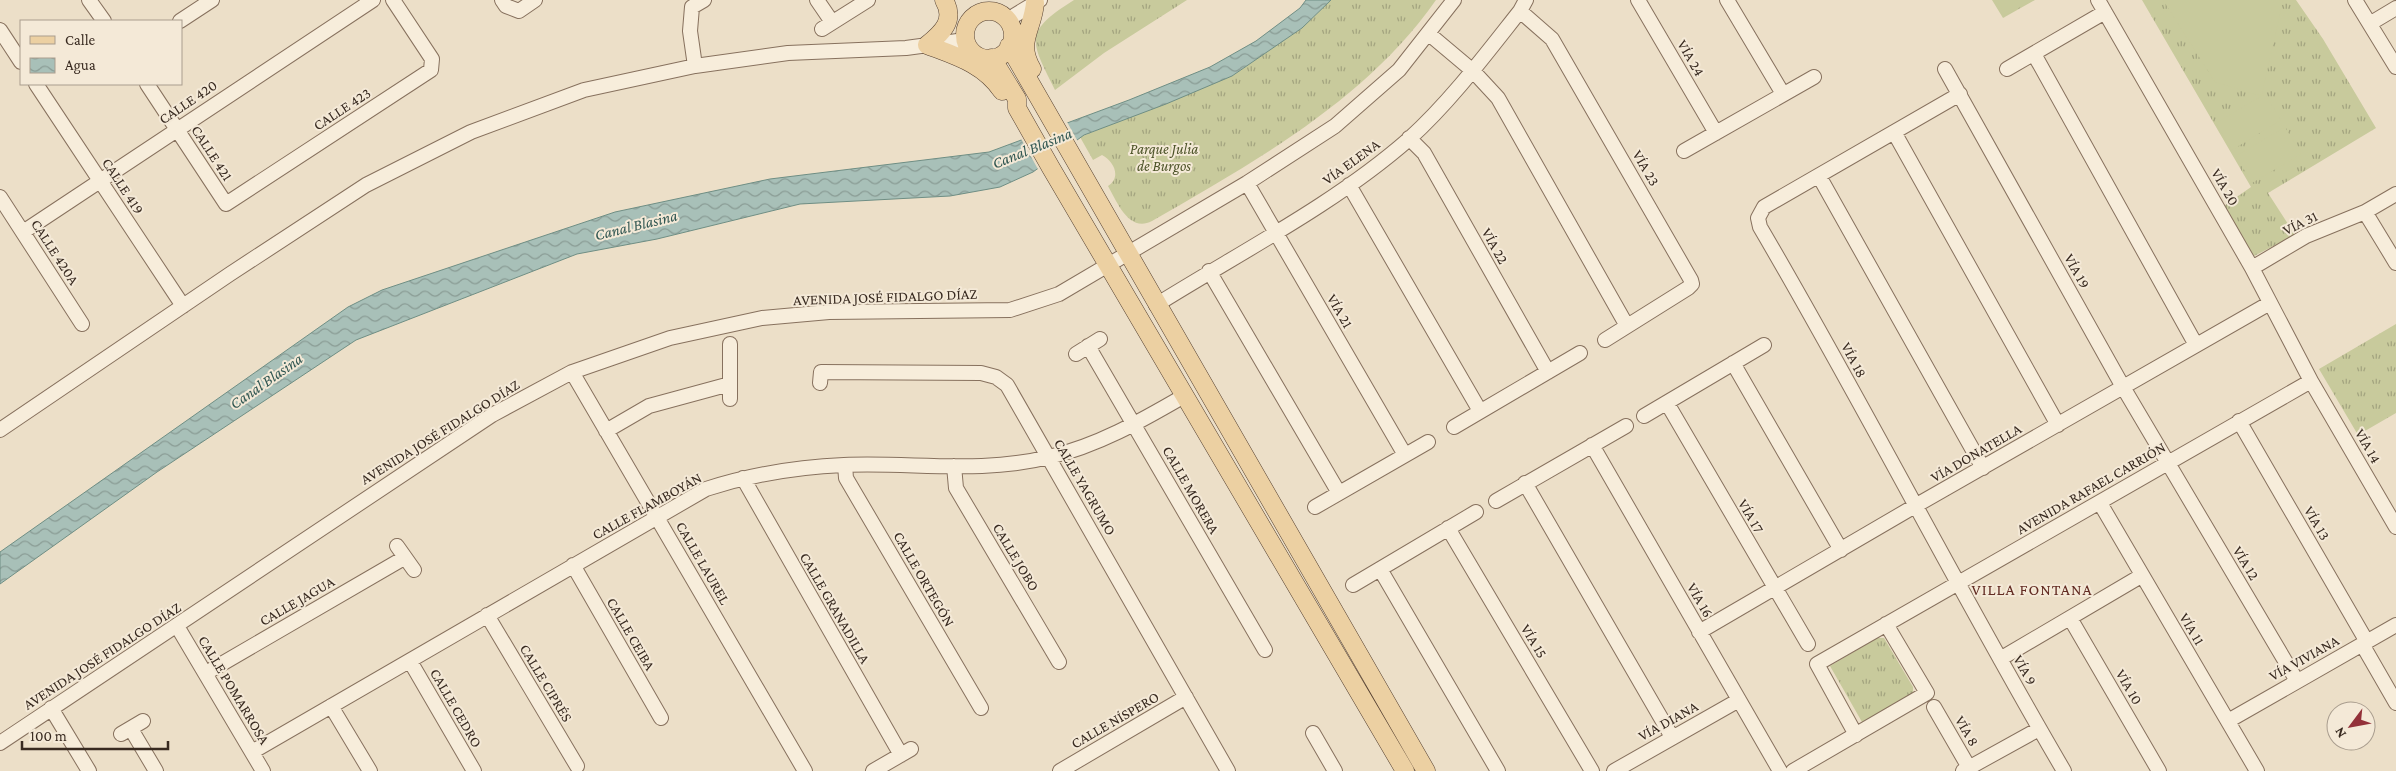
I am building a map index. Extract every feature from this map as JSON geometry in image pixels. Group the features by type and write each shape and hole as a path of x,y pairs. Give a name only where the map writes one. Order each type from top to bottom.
{"main road":[{"path":"944,0 949,13 947,25 927,45 978,66 989,75 1020,113 1050,168 1405,771"},
{"path":"952,0 972,19 975,54 992,58 1004,53 1009,46 1012,34 1007,20 994,11 972,19"},
{"path":"1038,1 1034,17 1025,38 1025,51 1046,105"},
{"path":"1009,46 1046,105 1055,114 1056,129 1071,156 1426,771"},
{"path":"992,58 1017,99 1020,113"}],"street":[{"path":"89,0 103,20"},
{"path":"182,20 212,0"},
{"name":"CALLE 420","path":"23,232 373,0"},
{"name":"CALLE 423","path":"262,180 431,70 432,59 393,0"},
{"path":"502,0 506,6 519,11 535,0"},
{"path":"695,66 690,31 692,7 704,0"},
{"path":"817,0 827,26 868,0"},
{"name":"AVENIDA JOSÉ FIDALGO DÍAZ","path":"0,743 178,626 492,414 572,372 670,338 762,318 829,312 1010,310 1059,294 1129,254 1307,146 1349,115 1399,70 1454,0"},
{"name":"VÍA 24","path":"1638,0 1716,133"},
{"path":"1727,0 1783,94"},
{"path":"2355,0 2396,66"},
{"path":"1007,20 1038,1"},
{"name":"VÍA ELENA","path":"1156,305 1349,185 1409,138 1473,71 1523,5"},
{"name":"VÍA 23","path":"1523,5 1552,39 1692,284 1605,340"},
{"name":"VÍA 20","path":"2007,69 2034,54 2102,6 2252,268 2311,381"},
{"path":"2371,23 2396,8"},
{"path":"0,430 366,185 471,132 584,90 695,66 788,53 927,45 972,19"},
{"path":"0,30 20,60"},
{"path":"1429,34 1473,71 1498,98 1628,326"},
{"path":"2034,54 2196,345"},
{"name":"VÍA 19","path":"1945,69 2123,387 2168,463"},
{"path":"1684,151 1814,77"},
{"name":"CALLE 419","path":"37,85 183,306"},
{"name":"CALLE 421","path":"147,85 226,204 262,180"},
{"path":"1960,94 1894,132 2058,425"},
{"name":"VÍA 18","path":"1894,132 1764,207 1758,218 1760,227 1812,315 1958,584"},
{"name":"VÍA 22","path":"1409,138 1424,153 1548,372"},
{"path":"1819,176 1983,468"},
{"name":"VÍA 21","path":"1247,183 1405,455"},
{"path":"1349,185 1480,411"},
{"name":"VÍA 31","path":"2252,268 2306,236 2365,212 2396,194"},
{"name":"CALLE 420A","path":"0,197 82,324"},
{"path":"2365,212 2396,263"},
{"path":"1209,271 1339,492"},
{"name":"VÍA DONATELLA","path":"1699,632 1915,506 2270,304"},
{"path":"730,344 730,399"},
{"path":"1644,416 1764,345"},
{"name":"CALLE MORERA","path":"1088,346 1265,650"},
{"path":"1454,427 1580,353"},
{"path":"1733,363 1842,550"},
{"name":"CALLE LAUREL","path":"572,372 806,771"},
{"name":"CALLE YAGRUMO","path":"820,378 981,373 996,377 1007,385 1228,771"},
{"name":"AVENIDA RAFAEL CARRIÓN","path":"1856,734 1817,664 2311,381"},
{"name":"VÍA 14","path":"2311,381 2396,527"},
{"path":"606,431 649,406 730,384"},
{"name":"CALLE FLAMBOYÁN","path":"252,752 706,489 743,478 781,470 845,465 1000,465 1049,458 1134,425 1184,396"},
{"name":"VÍA 17","path":"1667,403 1808,644"},
{"name":"VÍA 13","path":"2239,421 2396,703"},
{"path":"1496,501 1626,426"},
{"path":"1315,507 1428,442"},
{"name":"VÍA 16","path":"1592,445 1780,771"},
{"name":"VÍA 12","path":"2168,463 2296,681"},
{"name":"CALLE ORTEGÓN","path":"845,465 846,478 980,708"},
{"name":"CALLE JOBO","path":"954,466 956,488 1059,662"},
{"name":"CALLE GRANADILLA","path":"743,478 906,752 872,771"},
{"path":"1525,483 1672,737"},
{"name":"VÍA 11","path":"2100,503 2141,576 2257,771"},
{"path":"1353,585 1476,512"},
{"name":"VÍA 15","path":"1448,528 1592,771"},
{"name":"CALLE JAGUA","path":"206,673 401,552 414,570"},
{"name":"CALLE CEIBA","path":"574,566 660,718"},
{"path":"1380,569 1498,771"},
{"path":"2000,659 2141,576"},
{"name":"VÍA 9","path":"1958,584 2064,771"},
{"name":"CALLE CIPRÉS","path":"487,616 577,766"},
{"name":"VÍA 10","path":"2070,618 2159,771"},
{"path":"1792,771 1927,694 1886,624"},
{"name":"VÍA VIVIANA","path":"2228,721 2396,625"},
{"name":"CALLE POMARROSA","path":"178,626 263,771"},
{"name":"CALLE CEDRO","path":"410,661 474,771"},
{"name":"CALLE NÍSPERO","path":"1060,771 1186,697"},
{"name":"VÍA DIANA","path":"1614,771 1739,700"},
{"path":"331,706 370,771"},
{"name":"VÍA 8","path":"1934,707 1968,770"},
{"path":"51,708 89,771"},
{"path":"131,728 156,771"},
{"path":"1968,770 2040,729"},
{"path":"1313,733 1335,771"}],"green space":[{"path":"1074,0 1187,0 1104,53 1055,90 1040,59 1036,38 1039,29 1046,21"},
{"name":"Parque Julia de Burgos","path":"1331,0 1436,0 1408,36 1377,68 1307,126 1230,175 1152,221 1144,224 1130,219 1120,207 1108,186 1112,183 1115,175 1113,166 1102,155 1093,160 1080,137 1232,76 1302,28"},
{"path":"1992,0 2035,0 2003,18"},
{"path":"1997,0 2033,0 2006,15"},
{"path":"2142,0 2296,0 2323,39 2376,128 2268,193 2295,235 2254,256 2224,206 2251,187"},
{"path":"2163,0 2283,0 2262,94 2257,95 2215,82"},
{"path":"2265,94 2281,120 2232,150 2216,123"},
{"path":"2285,127 2301,154 2252,183 2236,156"},
{"path":"2396,324 2396,413 2358,435 2319,369"},
{"path":"1877,638 1884,638 1913,687 1913,694 1866,722 1862,722 1830,666"}],"water":[{"name":"Canal Blasina","path":"1306,0 1331,0 1302,28 1232,76 1166,104 1084,135 1033,172 1000,187 950,196 800,204 657,239 577,254 356,340 157,472 0,584 0,552 348,307 382,290 615,212 770,179 989,152 1129,100 1210,67 1256,41 1300,8"}],"pier":[{"path":"1066,120 1078,142 1039,171 1020,137"}],"district":[{"name":"VILLA FONTANA","path":"2032,589"}]}
